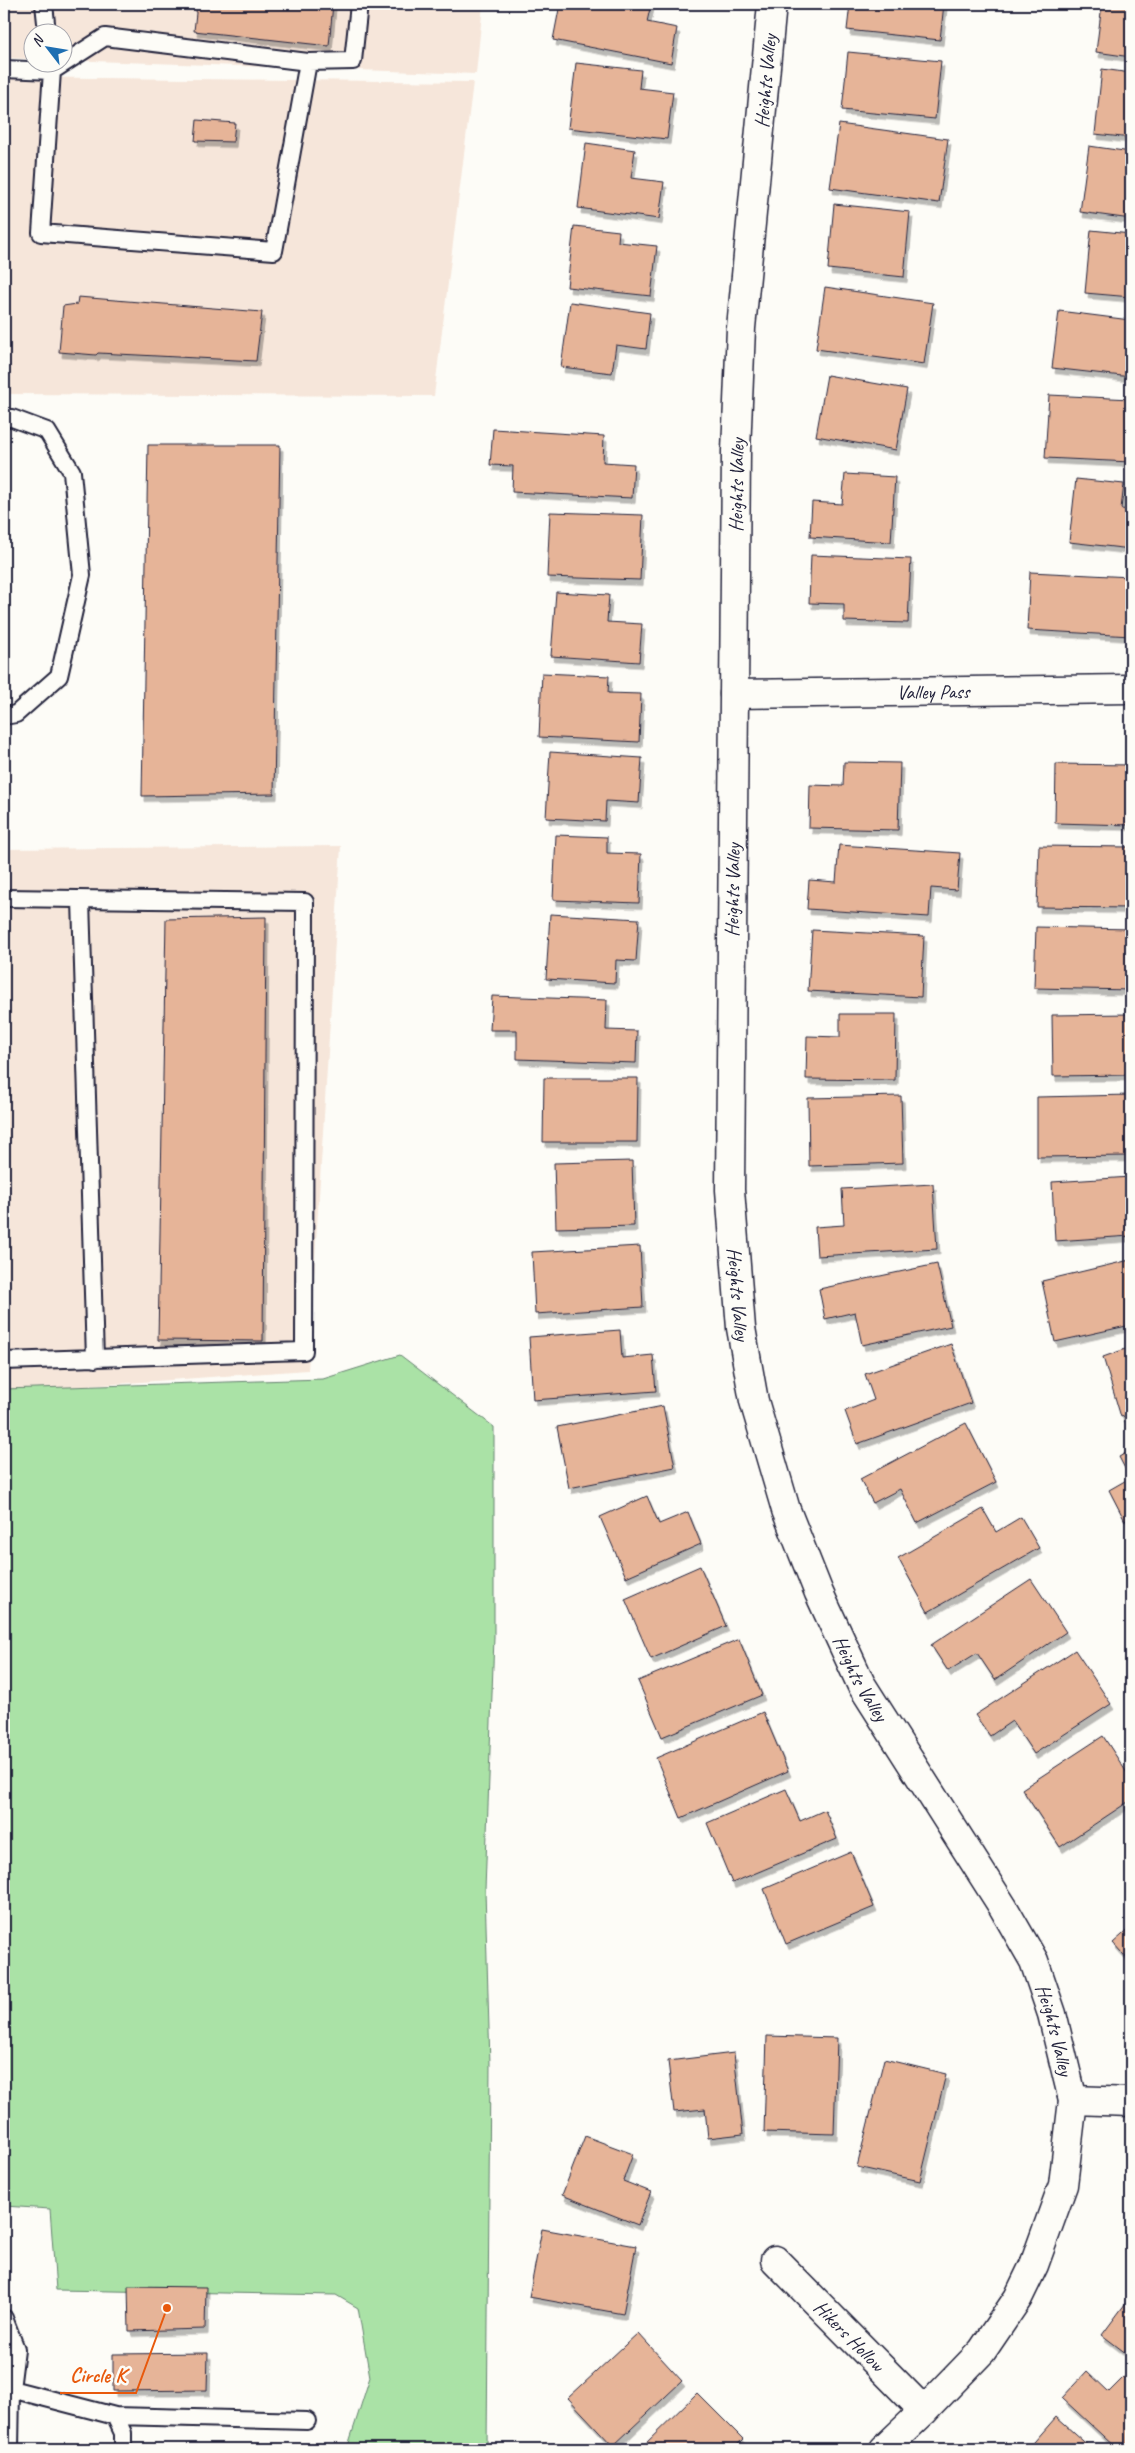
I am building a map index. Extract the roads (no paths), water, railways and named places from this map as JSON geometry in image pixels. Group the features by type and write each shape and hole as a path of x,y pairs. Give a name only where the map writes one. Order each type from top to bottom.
{"street":[{"name":"Heights Valley","path":"772,4 741,328 736,451 730,1190 741,1328 754,1401 786,1510 819,1593 861,1684 1003,1907 1034,1960 1052,2014 1073,2100 1063,2184 1034,2266 1018,2298 982,2351 924,2412 884,2449"},
{"name":"Valley Pass","path":"734,694 1131,689"},
{"path":"1073,2100 1131,2102"},
{"name":"Hikers Hollow","path":"775,2260 924,2412"}],"lane":[{"path":"44,4 46,22"},
{"path":"72,55 105,37 308,62 353,61 359,4"},
{"path":"51,72 41,233 274,251 308,62"},
{"path":"4,69 22,68"},
{"path":"4,418 12,418 47,431 72,472 82,575 59,676 16,714 4,716"},
{"path":"4,898 305,902 304,1351 4,1361"},
{"path":"80,900 95,1358"},
{"path":"4,2318 16,2349 11,2389 10,2449"},
{"path":"11,2389 115,2416 307,2421"},
{"path":"115,2416 123,2433 123,2449"}],"place":[{"name":"Circle K","path":"167,2308"}]}
